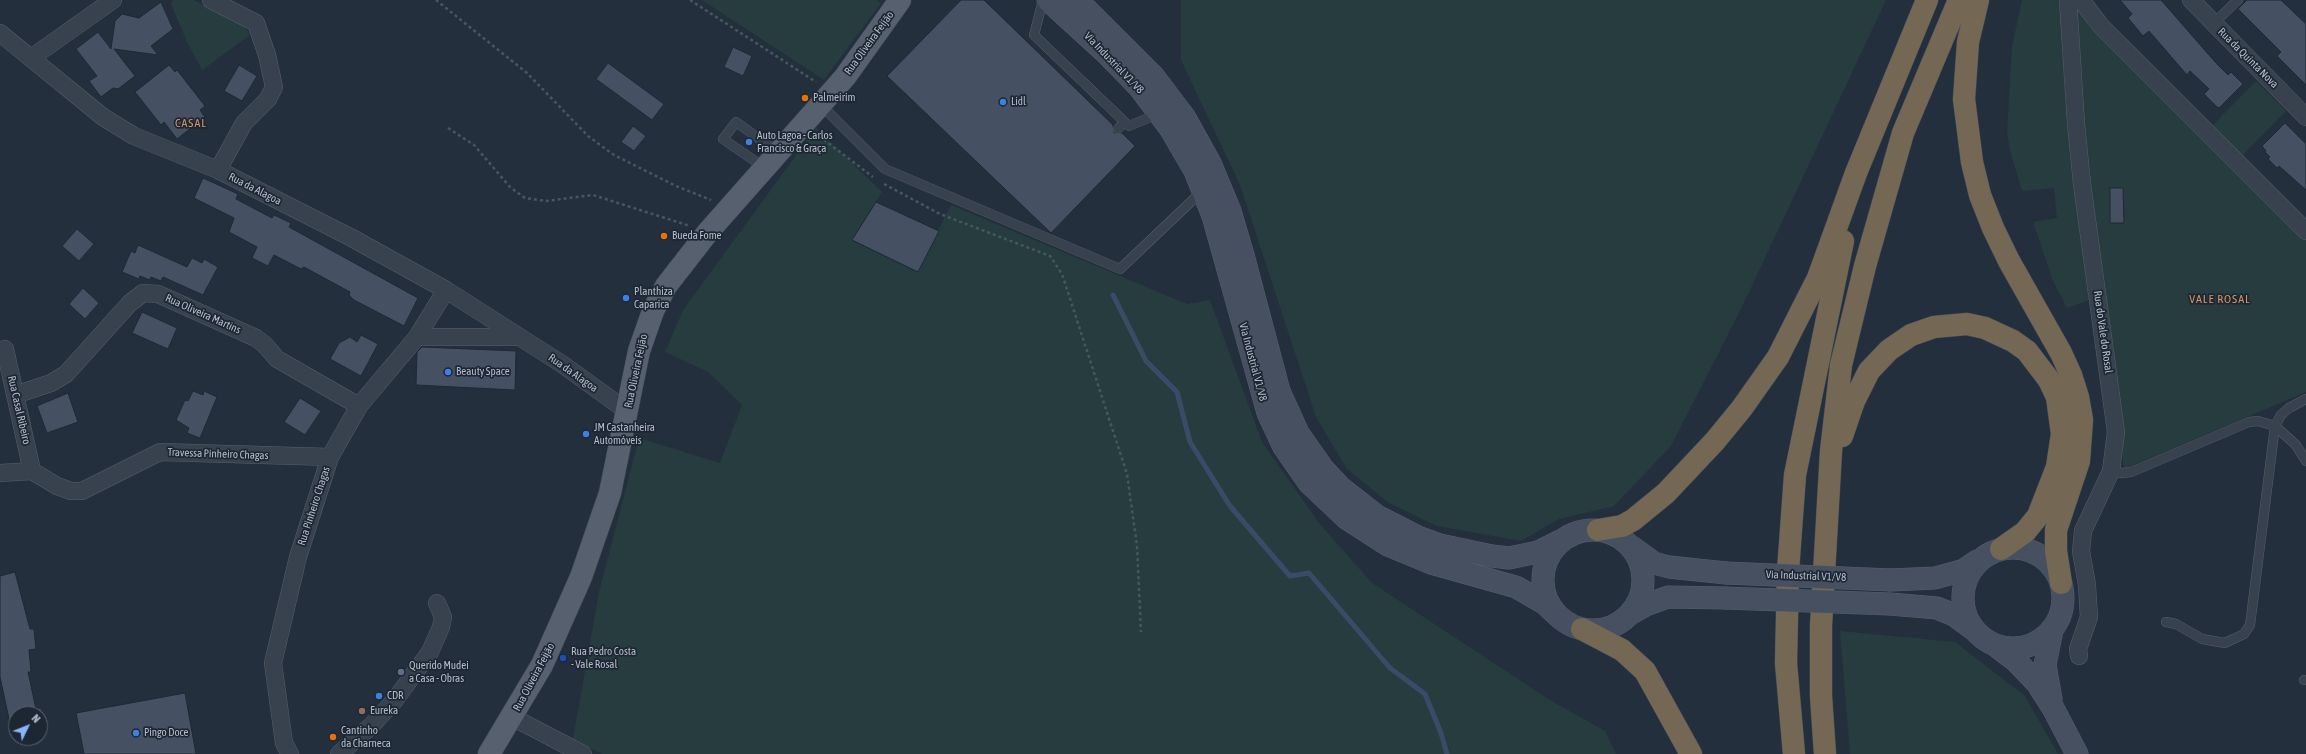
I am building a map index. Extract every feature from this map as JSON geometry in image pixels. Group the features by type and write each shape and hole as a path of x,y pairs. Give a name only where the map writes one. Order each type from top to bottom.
{"highway":[{"path":"1598,530 1622,526 1633,520 1666,493 1715,442 1765,377 1782,351 1808,300 1874,126 1927,0"},
{"path":"1825,754 1821,696 1821,626 1830,451 1841,365 1864,266 1903,133 1959,0"},
{"path":"1978,0 1973,12 1968,42 1964,99 1966,129 1973,169 1980,195 1996,234 2061,353 2071,375 2078,397 2082,420 2079,461 2056,530 2056,551 2061,583"},
{"path":"1794,754 1786,663 1788,571 1795,475 1842,245 1874,126"},
{"path":"1826,507 1835,464 1854,401 1861,384 1879,360 1911,335 1934,327 1967,324 1985,328 2013,341 2039,365 2057,397 2061,415 2062,434 2060,452 2043,505 2025,532 1991,553"},
{"path":"1582,629 1622,650 1645,671 1691,754"}],"main road":[{"name":"Rua Oliveira Feijão","path":"489,754 512,718 542,664 581,577 610,493 639,350 653,311 666,286 708,232 855,64 900,0"},
{"name":"Via Industrial V1/V8","path":"1048,0 1124,70 1160,113 1183,149 1204,193 1226,260 1268,413 1284,447 1310,483 1346,518 1388,545 1434,564 1516,587 1544,603 1561,619"},
{"name":"Via Industrial V1/V8","path":"1077,0 1154,77 1185,118 1207,157 1230,211 1279,391 1298,433 1324,470 1340,487 1377,516 1418,538 1440,545 1508,558 1538,552 1560,541"},
{"path":"1630,614 1641,596 1643,574 1641,564 1630,546 1621,538 1598,530 1578,531 1560,541 1552,551 1543,574 1546,599 1561,619 1582,629 1603,630 1613,626 1646,605 1668,597 1890,604 1937,608 1954,615 2027,671 2053,708 2077,754"},
{"name":"Via Industrial V1/V8","path":"1630,546 1654,563 1669,568 1726,573 1891,580 1935,578 1951,574 1964,570 1991,553"},
{"path":"1974,630 1964,612 1962,592 1969,572 1991,553 2020,548 2038,554 2052,566 2061,583 2062,608 2052,630 2045,665 2053,708"},
{"path":"1995,645 2005,648 2026,647 2036,643 2052,630"}],"street":[{"path":"32,58 113,0"},
{"path":"211,0 256,23 267,55 274,87 268,99 244,123 218,170"},
{"name":"Rua do Vale do Rosal","path":"2068,0 2081,176 2116,432 2111,471 2083,530 2081,550 2087,585 2089,617 2078,649 2079,656"},
{"path":"2081,0 2101,26 2306,231"},
{"name":"Rua da Quinta Nova","path":"2191,0 2306,117"},
{"name":"Rua da Alagoa","path":"0,33 32,58 66,88 109,121 134,136 218,170 352,238 446,290 562,364 627,411"},
{"name":"Rua Pinheiro Chagas","path":"290,754 284,743 273,663 298,557 330,457 359,406 417,337 446,290"},
{"name":"Rua Oliveira Martins","path":"16,395 51,383 66,374 130,303 143,293 158,294 256,338 265,345 277,359 359,406"},
{"path":"417,337 518,337"},
{"name":"Rua Casal Ribeiro","path":"5,349 32,471"},
{"name":"Travessa Pinheiro Chagas","path":"32,471 57,486 71,491 82,491 160,452 330,457"},
{"path":"0,473 32,471"},
{"path":"339,754 371,726 394,701 423,663 441,627 443,617 437,603"},
{"path":"512,718 583,754"}],"lane":[{"path":"1044,0 1034,35 1129,126 1160,113"},
{"path":"2214,24 2238,0"},
{"path":"826,98 885,169 1120,269 1196,197 1204,193"},
{"path":"736,122 772,160 723,139 736,122"},
{"path":"1118,129 1124,122"},
{"path":"2166,622 2179,626 2202,639 2225,643 2244,634 2250,625 2275,426 2281,415 2289,408 2306,399"},
{"path":"2111,471 2122,473 2131,472 2249,422 2258,421 2275,426 2296,445 2306,461"}],"path":[{"path":"436,0 527,73 588,136 614,155 676,186 730,208"},
{"path":"440,3 443,0"},
{"path":"690,0 826,98"},
{"path":"804,124 878,181 940,214 1050,256 1062,274 1127,474 1137,546 1141,632"},
{"path":"448,128 474,146 510,187 525,198 546,201 593,196 708,232"}],"green space":[{"path":"173,0 193,0 237,21 245,27 250,35 202,70 187,42 171,4"},
{"path":"702,0 876,0 881,3 824,80"},
{"path":"1181,0 1886,0 1742,307 1671,446 1614,506 1559,519 1521,541 1437,526 1389,503 1347,469 1316,417 1240,185 1181,60"},
{"path":"2022,0 2060,0 2067,122 2074,185 2092,299 2067,308 2053,281 2033,222 2057,218 2054,188 2022,191 2010,151 2007,133 2012,47"},
{"path":"2076,6 2306,236 2306,392 2126,468 2123,465 2121,434 2088,190"},
{"path":"2256,81 2286,111 2242,156 2212,126"},
{"path":"816,128 882,192 852,240 917,272 951,205 1187,304 1210,300 1262,442 1319,523 1372,583 1553,702 1605,731 1616,754 602,754 573,739 599,592 639,438 720,463 742,405 708,372 665,352 683,310"},
{"path":"1840,631 1955,642 2025,696 2058,754 1850,754"}],"building":[{"name":"Lidl","path":"961,0 984,0 1113,125 1114,133 1122,133 1135,146 1051,233 887,76"},
{"path":"2120,0 2161,0 2216,63 2228,75 2231,72 2243,84 2219,108 2216,106 2204,94 2209,89 2190,71 2187,75 2149,31 2143,36 2128,18 2132,14"},
{"path":"2247,0 2281,0 2306,24 2306,85 2277,56 2281,52 2238,9"},
{"path":"161,2 173,29 151,46 158,55 114,49 135,76 118,89 113,88 101,97 89,81 97,76 76,49 98,32 111,49 115,21 122,14 139,18"},
{"path":"733,47 752,56 743,76 724,67"},
{"path":"608,63 664,104 652,120 596,79"},
{"path":"169,65 175,72 177,70 205,106 200,110 205,117 177,139 164,122 161,125 135,92"},
{"path":"239,65 257,76 242,101 224,91"},
{"path":"2285,123 2306,144 2306,190 2279,166 2277,168 2268,159 2270,157 2262,146"},
{"path":"633,126 646,136 634,151 621,142"},
{"path":"203,178 238,194 236,199 272,218 274,215 291,223 289,227 418,298 404,326 354,300 349,295 350,292 304,267 301,269 274,255 268,266 252,258 257,247 229,232 234,218 194,198"},
{"path":"2110,188 2123,188 2124,223 2110,223"},
{"path":"876,202 939,231 918,272 852,240"},
{"path":"77,229 94,244 79,261 62,246"},
{"path":"138,245 187,267 192,258 202,263 204,259 218,267 203,295 163,277 161,281 151,277 150,280 140,276 139,279 122,272 131,251 135,253"},
{"path":"83,288 99,303 85,319 69,304"},
{"path":"142,312 177,328 168,349 132,333"},
{"path":"361,335 378,344 361,376 330,359 339,343 350,337 357,342"},
{"path":"422,347 516,351 515,390 416,385 417,352"},
{"path":"193,391 203,395 204,391 217,397 200,438 187,433 189,428 176,420 185,400 188,401"},
{"path":"68,393 78,422 47,433 37,406"},
{"path":"300,398 321,411 305,435 284,422"},
{"path":"15,572 30,629 34,629 36,649 29,650 31,672 28,672 35,706 8,706 8,714 0,677 0,576"},
{"name":"Pingo Doce","path":"185,693 196,754 84,754 76,713"}],"waterway":[{"path":"1113,295 1146,361 1177,392 1190,442 1230,506 1290,576 1309,573 1390,668 1425,694 1441,733 1447,754"}],"place":[{"name":"Palmeirim","path":"805,98"},
{"name":"Lidl","path":"1003,102"},
{"name":"Auto Lagoa - Carlos Francisco & Graça","path":"749,142"},
{"name":"Bueda Fome","path":"664,236"},
{"name":"Planthiza Caparica","path":"626,298"},
{"name":"Beauty Space","path":"448,372"},
{"name":"JM Castanheira Automóveis","path":"586,434"},
{"name":"Rua Pedro Costa - Vale Rosal","path":"563,658"},
{"name":"Querido Mudei a Casa - Obras","path":"401,672"},
{"name":"CDR","path":"379,696"},
{"name":"Eureka","path":"362,711"},
{"name":"Pingo Doce","path":"136,733"},
{"name":"Cantinho da Charneca","path":"333,737"}],"district":[{"name":"CASAL","path":"191,123"},
{"name":"VALE ROSAL","path":"2220,299"}]}
